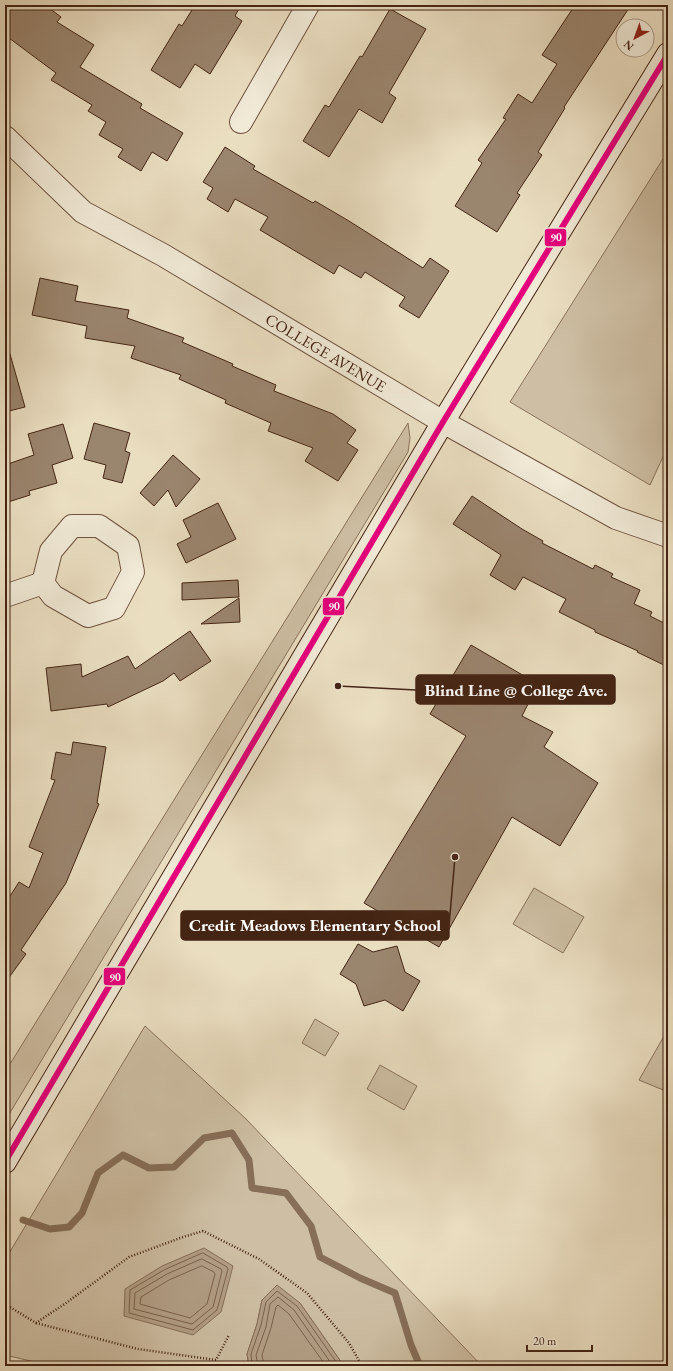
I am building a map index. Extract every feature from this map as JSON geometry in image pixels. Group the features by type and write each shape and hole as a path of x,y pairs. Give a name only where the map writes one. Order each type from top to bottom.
{"street":[{"path":"241,122 308,5"},
{"path":"5,1162 443,422 668,54"},
{"name":"COLLEGE AVENUE","path":"5,138 83,212 163,255 443,422 616,518 668,536"},
{"path":"72,526 99,526 128,546 133,572 114,608 88,616 53,596 43,583 51,551 72,526"},
{"path":"5,596 43,583"}],"path":[{"path":"36,1323 129,1257 203,1231 259,1259 307,1293 349,1343 362,1366"},
{"path":"5,1304 36,1323 138,1349 216,1360 229,1335"}],"shaded area":[{"path":"668,151 668,446 650,485 510,402"},
{"path":"408,423 410,438 408,452 5,1121 5,1072"},
{"path":"534,888 584,917 563,953 513,924"},
{"path":"315,1019 339,1033 325,1056 302,1043"},
{"path":"145,1026 245,1118 482,1366 344,1366 300,1303 262,1300 257,1324 247,1354 249,1366 52,1366 5,1355 5,1260"},
{"path":"668,1029 668,1092 639,1080"},
{"path":"380,1065 417,1086 404,1110 367,1089"}],"water":[{"path":"204,1248 233,1266 221,1312 193,1335 124,1316 125,1289 162,1266"},
{"path":"277,1285 300,1303 344,1366 249,1366 247,1354 257,1324 262,1300"}],"building":[{"path":"5,5 45,5 61,17 57,22 94,45 80,67 142,104 140,108 183,133 167,161 152,152 141,171 118,157 123,149 99,135 106,122 88,111 92,105 51,80 56,73 5,35"},
{"path":"195,5 241,5 235,16 242,21 210,74 195,64 180,88 151,70 179,24 182,26"},
{"path":"575,5 631,5 622,18 615,18 615,29 564,107 565,108 538,152 542,155 517,193 520,195 497,232 455,206 482,163 478,160 506,119 503,118 518,94 532,103 557,64 542,55"},
{"path":"390,9 426,29 389,93 396,98 382,123 359,109 329,157 303,141 325,105 329,107 360,56 362,57"},
{"path":"225,147 255,166 253,169 313,203 315,201 423,268 430,258 449,271 419,318 399,306 405,297 365,272 361,278 339,265 334,274 260,230 268,217 235,199 228,212 207,199 213,188 203,182"},
{"path":"40,278 78,286 75,301 129,310 127,318 184,338 182,342 233,364 232,366 276,385 274,391 333,414 356,430 347,443 358,450 338,481 305,461 313,448 268,431 271,423 225,403 226,400 179,379 181,375 131,358 135,346 85,338 87,326 32,315"},
{"path":"5,354 10,354 25,407 5,412"},
{"path":"94,423 130,433 125,451 130,453 122,483 103,478 106,465 84,459"},
{"path":"63,424 73,458 52,465 57,483 29,491 30,495 5,503 5,465 34,455 28,434"},
{"path":"173,455 200,479 176,507 168,490 154,506 140,493"},
{"path":"472,496 543,541 542,543 593,569 595,565 613,574 611,577 640,590 634,604 652,612 650,616 668,625 668,667 637,652 638,651 595,632 595,630 559,612 566,599 523,577 515,590 490,575 501,555 453,524"},
{"path":"218,503 236,539 186,563 177,544 191,537 183,520"},
{"path":"238,580 239,597 182,600 182,583"},
{"path":"239,598 240,622 201,624"},
{"path":"190,631 211,661 180,681 174,673 163,681 108,707 107,704 51,711 46,668 81,664 82,677 128,656 135,669"},
{"path":"471,645 538,684 522,716 553,732 544,747 598,783 560,846 512,817 439,947 364,903 466,736 430,714"},
{"path":"73,742 106,747 97,803 99,804 66,883 21,950 26,954 5,983 5,904 19,882 29,888 43,853 29,847 55,780 51,779 56,752 71,755"},
{"path":"358,944 373,952 397,946 405,972 420,981 403,1011 385,1000 364,1006 356,984 340,974"}],"waterway":[{"path":"23,1220 50,1229 69,1227 82,1213 98,1173 123,1155 149,1168 174,1167 204,1138 232,1133 249,1160 252,1188 286,1193 311,1226 320,1257 360,1278 395,1293 411,1345 420,1366"}],"transit line":[{"name":"90","path":"5,1162 443,422 668,54"}],"place":[{"name":"Blind Line @ College Ave.","path":"338,686"},
{"name":"Credit Meadows Elementary School","path":"455,857"}]}
